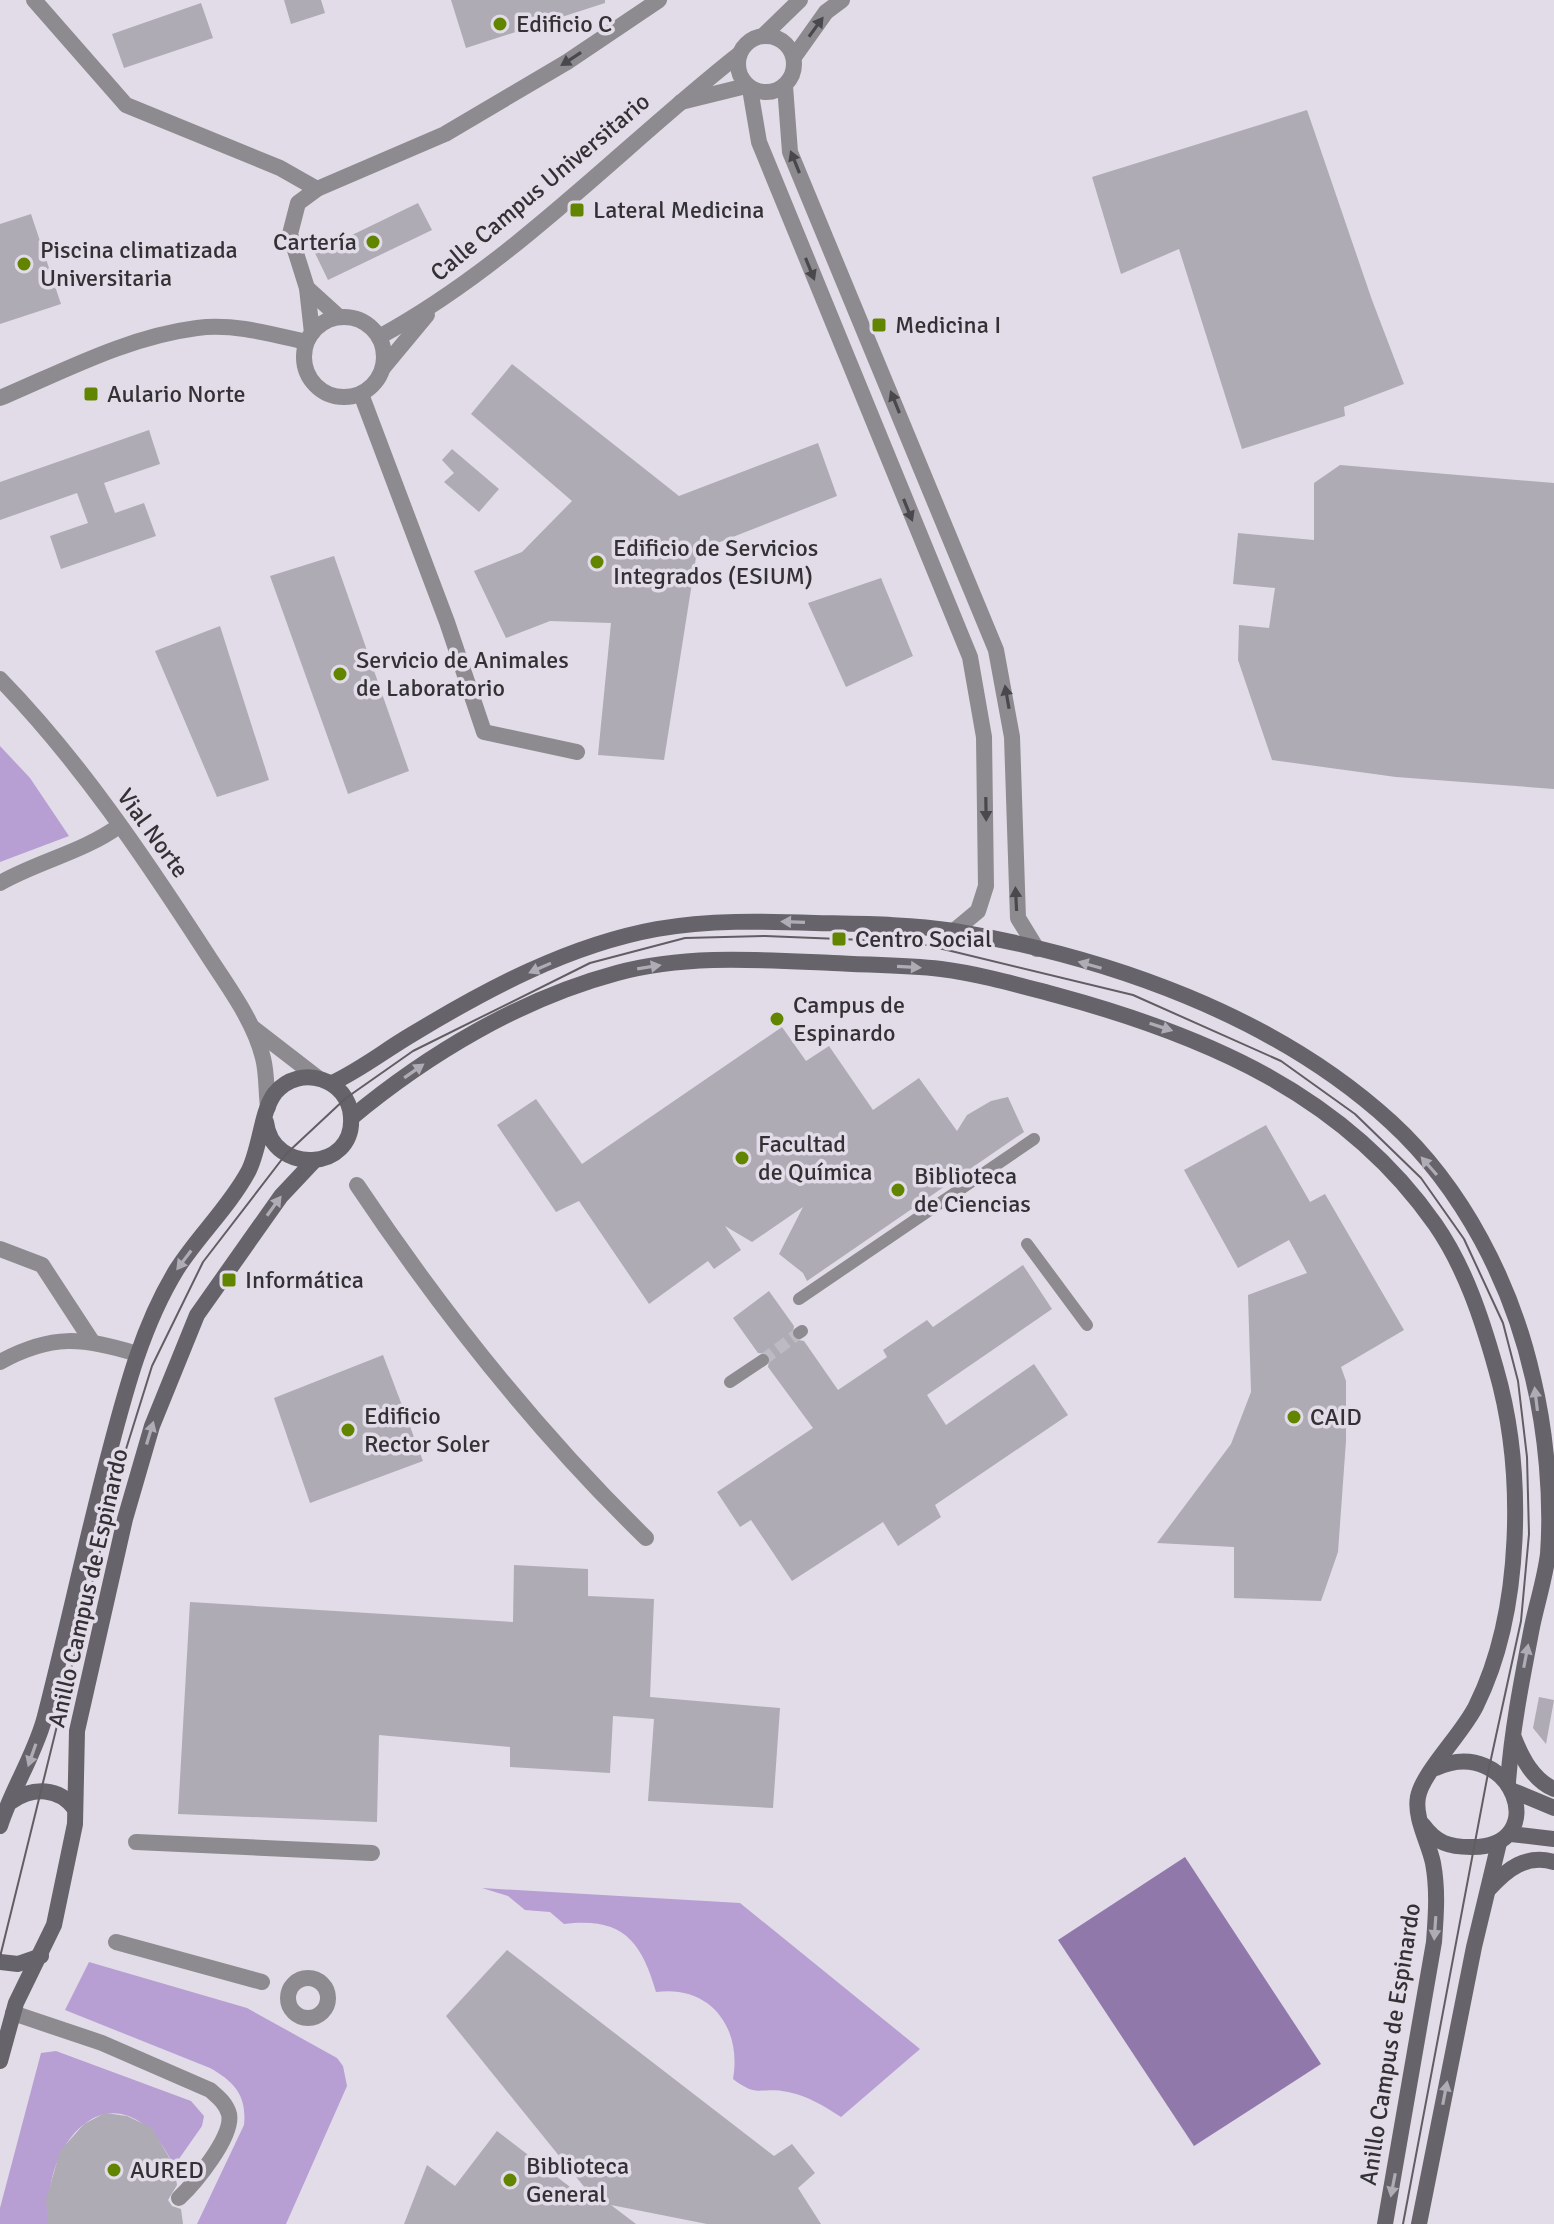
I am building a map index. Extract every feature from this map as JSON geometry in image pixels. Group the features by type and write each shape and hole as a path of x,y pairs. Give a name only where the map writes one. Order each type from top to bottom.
{"main road":[{"name":"Anillo Campus de Espinardo","path":"0,1826 42,1724 98,1495 137,1354 176,1270 249,1172 267,1114 286,1083 299,1078 325,1080 359,1071 484,992 581,949 657,929 737,921 907,926 954,931 1037,949 1150,983 1246,1024 1329,1074 1392,1123 1451,1191 1511,1299 1534,1381 1546,1475 1548,1554 1512,1732 1512,1787 1520,1815 1505,1838 1485,1893 1419,2224"},
{"name":"Anillo Campus de Espinardo","path":"0,2061 13,2013 54,1925 73,1839 74,1750 84,1698 125,1519 152,1426 197,1315 228,1266 281,1196 313,1162 334,1154 344,1143 351,1118 416,1069 481,1029 539,1000 619,972 688,961 739,959 941,969 998,980 1189,1036 1262,1071 1367,1145 1434,1223 1463,1271 1498,1372 1510,1442 1515,1529 1505,1622 1478,1702 1467,1726 1425,1779 1418,1795 1437,1896 1434,1942 1385,2224"},
{"path":"325,1080 346,1098 351,1118"},
{"path":"267,1114 270,1137 281,1150 293,1159 313,1162"},
{"path":"1512,1732 1522,1758 1543,1784 1554,1789"},
{"path":"1436,1768 1465,1761 1489,1768 1512,1787 1554,1808"},
{"path":"14,1797 41,1791 59,1795 75,1809"},
{"path":"1422,1824 1431,1836 1451,1847 1505,1838 1554,1839"},
{"path":"1485,1893 1514,1866 1530,1860 1554,1862"},
{"path":"0,1962 18,1964 41,1956"}],"street":[{"path":"34,0 126,105 280,168 317,189"},
{"path":"309,337 324,322 339,317 362,321 379,337 384,353 382,369 374,383 361,394 343,397 326,393 316,386 304,364 309,337 307,288 290,234 298,203 317,189 445,134 567,62 659,0"},
{"path":"800,0 764,35 748,41 738,55 737,71 748,88 759,142 970,657 981,706 987,841 985,896 971,920 954,931"},
{"path":"794,57 826,12 842,0"},
{"path":"764,35 777,38 794,57 794,68 785,86 790,152 996,650 1010,715 1018,918 1037,949"},
{"name":"Calle Campus Universitario","path":"379,337 433,307 598,175 676,104 738,55"},
{"path":"748,88 768,93 785,86"},
{"name":"Calle Campus Universitario","path":"676,104 748,88"},
{"path":"307,288 339,317"},
{"name":"Calle Campus Universitario","path":"382,369 433,307"},
{"path":"0,398 133,342 199,327 242,328 309,337"},
{"path":"361,394 484,732 577,752"},
{"path":"882,446 909,435"},
{"name":"Vial Norte","path":"0,679 68,758 119,826 174,903 251,1026 264,1059 267,1114"},
{"path":"6,879 54,856 93,844 119,826"},
{"name":"Vial Norte","path":"251,1026 325,1080"},
{"path":"799,1299 1034,1139"},
{"path":"357,1185 428,1286 528,1415 585,1479 646,1538"},
{"path":"1027,1244 1087,1325"},
{"path":"0,1249 42,1265 91,1340"},
{"path":"0,1362 48,1342 91,1340 137,1354"},
{"path":"730,1382 763,1360"},
{"path":"136,1842 372,1853"},
{"path":"116,1942 262,1982"},
{"path":"13,2013 102,2043 210,2090 223,2101 230,2121 224,2137 196,2183 179,2198"}],"shaded area":[{"path":"0,746 30,778 69,836 0,862"},
{"path":"1185,1857 1321,2064 1194,2146 1058,1940"},
{"path":"482,1888 740,1903 920,2049 841,2117 795,2094 749,2089 733,2079 735,2060 732,2043 727,2027 718,2014 692,1995 656,1992 643,1958 626,1936 601,1924 564,1924 550,1912 525,1910 508,1896"},
{"path":"89,1962 247,2008 337,2058 343,2066 347,2086 286,2224 197,2224 244,2125 241,2098 233,2085 210,2068 65,2010"},
{"path":"56,2051 191,2101 204,2116 202,2126 174,2166 154,2134 132,2117 110,2114 89,2121 71,2137 58,2161 50,2191 49,2224 0,2224 0,2208 41,2053"}],"building":[{"path":"284,0 321,0 325,13 291,24"},
{"name":"Edificio C","path":"451,0 605,0 605,3 466,48"},
{"path":"201,3 213,38 124,68 112,34"},
{"path":"1307,110 1404,384 1344,407 1345,416 1242,449 1179,249 1121,274 1092,177"},
{"name":"Cartería","path":"418,203 432,230 328,280 315,253"},
{"name":"Piscina climatizada Universitaria","path":"31,214 61,304 0,324 0,224"},
{"name":"Edificio de Servicios Integrados (ESIUM)","path":"512,364 679,496 818,443 837,496 697,551 664,760 598,755 611,623 550,621 506,638 474,571 522,552 572,501 471,414"},
{"path":"149,430 160,464 104,483 115,513 144,503 156,536 61,569 50,536 88,523 77,493 0,520 0,482"},
{"path":"452,449 499,489 479,512 444,482 454,473 442,460"},
{"path":"1340,465 1554,483 1554,789 1396,777 1272,760 1238,660 1239,625 1269,628 1275,588 1233,584 1238,533 1314,540 1314,483"},
{"name":"Servicio de Animales de Laboratorio","path":"334,556 409,771 348,794 270,576"},
{"path":"881,578 913,656 846,687 808,603"},
{"path":"220,626 269,780 217,797 155,651"},
{"name":"Facultad de Química","path":"782,1027 806,1061 829,1046 873,1110 919,1078 957,1131 967,1115 991,1101 1008,1097 1024,1132 807,1281 803,1273 779,1254 803,1207 752,1242 725,1226 741,1250 714,1269 708,1261 649,1304 579,1201 556,1212 497,1125 536,1099 582,1164"},
{"name":"CAID","path":"1266,1125 1310,1202 1325,1194 1404,1330 1341,1367 1346,1381 1346,1441 1338,1552 1321,1601 1234,1598 1234,1547 1157,1543 1231,1444 1251,1392 1248,1295 1307,1273 1289,1240 1238,1268 1184,1170"},
{"path":"1023,1265 1052,1309 927,1395 946,1425 1034,1364 1068,1415 935,1505 941,1517 898,1546 883,1522 792,1581 751,1520 740,1527 717,1492 813,1428 768,1367 770,1354 758,1353 733,1318 769,1291 794,1326 792,1339 804,1341 838,1390 887,1357 883,1350 927,1320 933,1327"},
{"name":"Edificio Rector Soler","path":"383,1355 423,1461 310,1503 274,1398"},
{"path":"514,1565 588,1569 588,1596 654,1599 650,1697 780,1708 773,1808 648,1801 654,1719 613,1716 610,1773 510,1767 510,1747 379,1735 377,1822 178,1814 190,1602 513,1622"},
{"path":"1539,1697 1554,1700 1546,1744 1533,1728"},
{"path":"507,1950 774,2156 792,2144 815,2173 798,2188 821,2224 707,2224 611,2205 636,2224 404,2224 427,2165 455,2186 497,2131 591,2203 594,2199 446,2016"},
{"name":"AURED","path":"105,2113 127,2116 152,2128 174,2166 177,2185 168,2200 172,2206 181,2209 183,2224 48,2224 46,2200 60,2151 84,2124"}],"tunnel":[{"path":"763,1360 799,1333"}],"tram line":[{"path":"0,1957 122,1462 152,1366 203,1262 286,1154 346,1098 413,1051 590,963 685,938 765,936 914,942 1133,995 1281,1061 1355,1114 1421,1178 1464,1239 1503,1323 1518,1381 1527,1457 1529,1534 1521,1621 1489,1768 1403,2224"}],"place":[{"name":"Edificio C","path":"500,24"},
{"name":"Lateral Medicina","path":"577,210"},
{"name":"Cartería","path":"373,242"},
{"name":"Piscina climatizada Universitaria","path":"24,264"},
{"name":"Medicina I","path":"879,325"},
{"name":"Aulario Norte","path":"91,394"},
{"name":"Edificio de Servicios Integrados (ESIUM)","path":"597,562"},
{"name":"Servicio de Animales de Laboratorio","path":"340,674"},
{"name":"Centro Social","path":"839,939"},
{"name":"Campus de Espinardo","path":"777,1019"},
{"name":"Facultad de Química","path":"742,1158"},
{"name":"Biblioteca de Ciencias","path":"898,1190"},
{"name":"Informática","path":"229,1280"},
{"name":"CAID","path":"1294,1417"},
{"name":"Edificio Rector Soler","path":"348,1430"},
{"name":"AURED","path":"114,2170"},
{"name":"Biblioteca General","path":"510,2180"}]}
